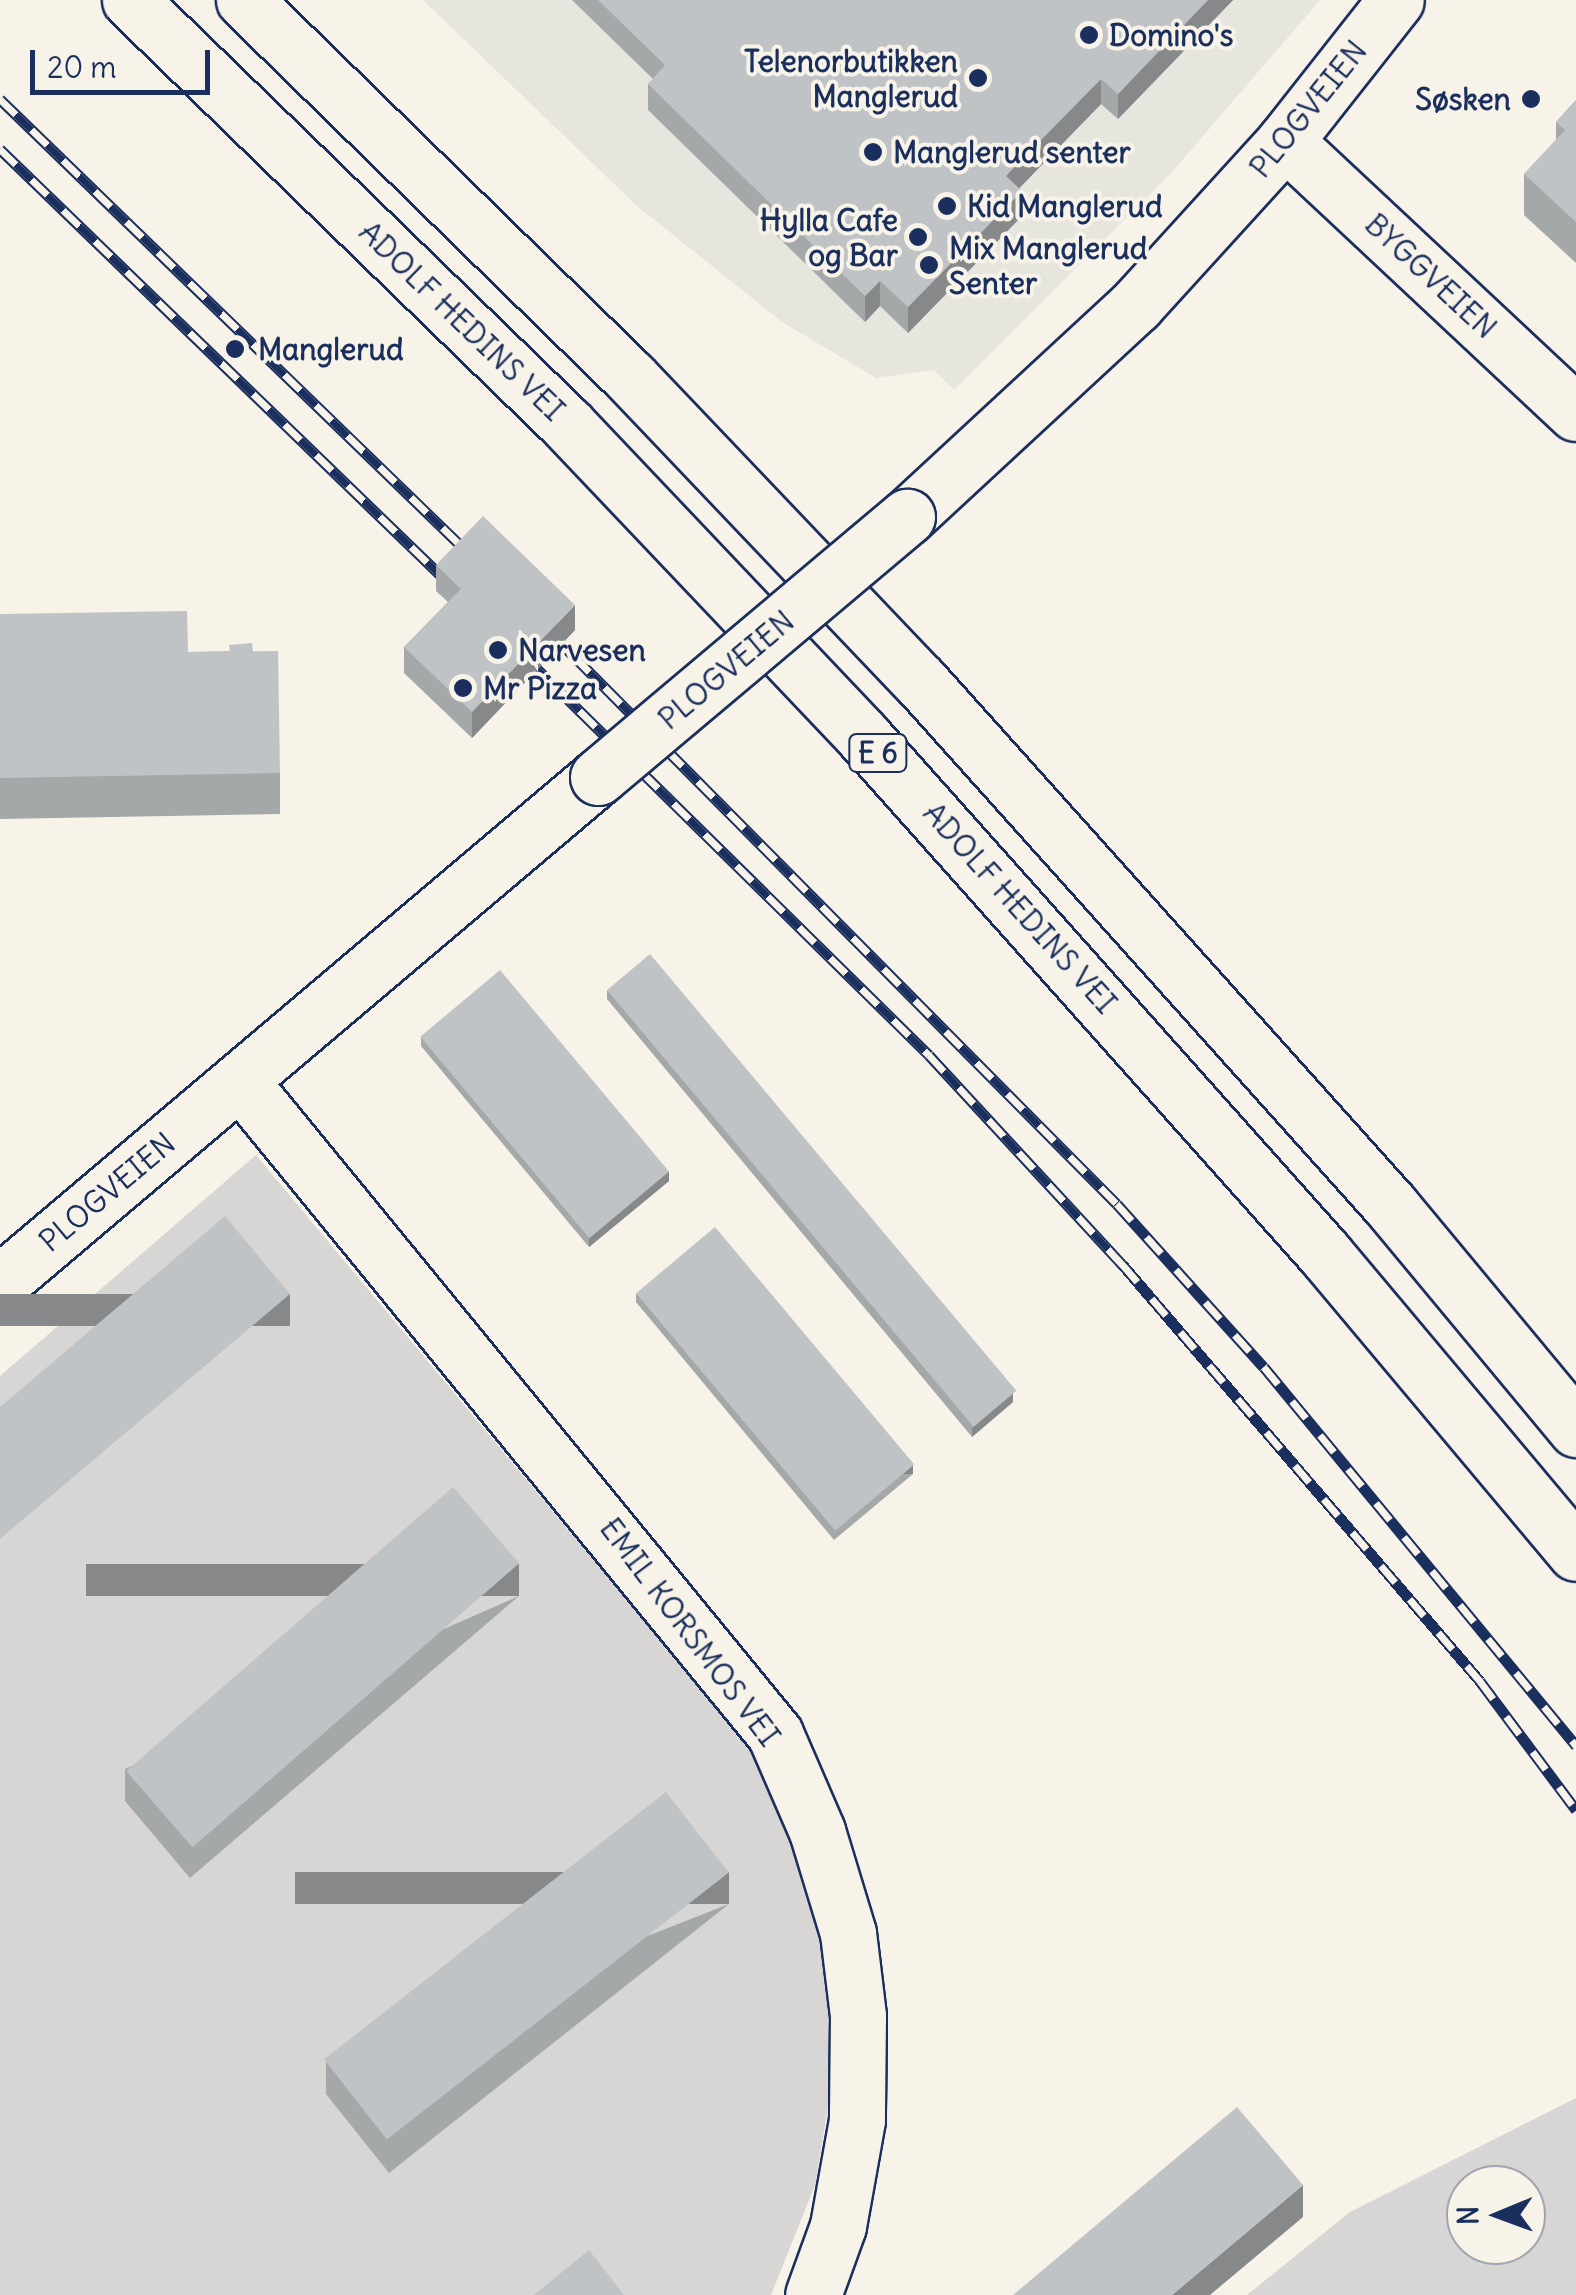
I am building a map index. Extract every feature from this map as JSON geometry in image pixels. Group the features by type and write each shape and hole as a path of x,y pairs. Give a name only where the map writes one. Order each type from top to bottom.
{"main road":[{"name":"ADOLF HEDINS VEI","path":"130,0 567,424 862,735 1326,1254 1576,1552"},
{"name":"E 6","path":"244,0 602,349 920,681 1312,1116 1576,1429"},
{"name":"PLOGVEIEN","path":"0,1283 908,517 1108,333 1285,141 1396,0"},
{"name":"BYGGVEIEN","path":"1285,141 1576,413"},
{"name":"EMIL KORSMOS VEI","path":"240,1080 775,1734 817,1831 848,1932 858,2016 857,2120 838,2226 813,2295"}],"shaded area":[{"path":"423,0 1320,0 1173,171 954,390 934,370 876,378 782,322 637,206"},
{"path":"256,1155 784,1789 828,1961 835,2066 815,2185 771,2295 0,2295 0,1376"},
{"path":"1576,2098 1576,2295 1247,2295 1350,2212"}],"building":[{"name":"Manglerud senter","path":"598,0 1208,0 1118,94 1101,79 1022,159 1006,176 1022,191 908,307 880,281 865,296 648,84 665,65"},
{"path":"1576,100 1576,222 1524,174 1565,130 1556,122"},
{"path":"483,516 575,605 472,712 404,647 461,589 436,565"},
{"path":"187,611 188,652 278,651 280,773 0,778 0,614"},
{"path":"252,643 253,651 230,652 229,645"},
{"path":"650,954 1016,1391 973,1427 607,990"},
{"path":"500,970 669,1171 589,1238 420,1037"},
{"path":"225,1216 290,1294 0,1539 0,1407"},
{"path":"715,1227 914,1464 835,1531 636,1293"},
{"path":"453,1487 519,1563 192,1847 126,1771"},
{"path":"666,1792 729,1872 387,2140 324,2059"},
{"path":"1237,2107 1303,2185 1172,2295 1013,2295"},
{"path":"589,2250 624,2295 534,2295"}],"railway":[{"path":"0,99 479,563"},
{"path":"0,149 456,590"},
{"path":"543,625 1117,1204 1264,1367 1576,1746"},
{"path":"517,649 929,1055 1123,1265 1480,1681 1576,1810"}],"place":[{"name":"Domino's","path":"1089,35"},
{"name":"Telenorbutikken Manglerud","path":"978,78"},
{"name":"Søsken","path":"1531,99"},
{"name":"Manglerud senter","path":"873,152"},
{"name":"Kid Manglerud","path":"947,206"},
{"name":"Hylla Cafe og Bar","path":"918,237"},
{"name":"Mix Manglerud Senter","path":"929,265"},
{"name":"Manglerud","path":"235,349"},
{"name":"Narvesen","path":"498,650"},
{"name":"Mr Pizza","path":"463,688"}]}
